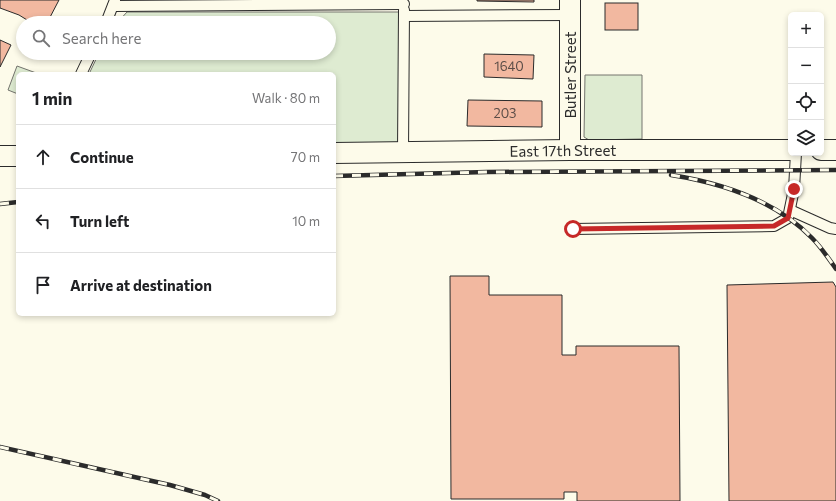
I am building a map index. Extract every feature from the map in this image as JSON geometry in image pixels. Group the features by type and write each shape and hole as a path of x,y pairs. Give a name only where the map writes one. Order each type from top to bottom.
{"street":[{"name":"Butler Street","path":"570,8 570,150"},
{"name":"East 17th Street","path":"336,153 570,150 788,150"},
{"path":"824,150 836,150"},
{"path":"0,156 16,156"}],"lane":[{"path":"109,16 114,3 404,2 403,152"},
{"path":"404,16 570,8"},
{"path":"82,72 88,60"},
{"path":"573,229 774,226 788,218 794,189 796,156"},
{"path":"790,210 830,228 836,229"}],"green space":[{"path":"127,12 399,12 399,144 336,144 336,72 90,72 96,60 336,60 336,16 123,16"},
{"path":"17,66 34,72 16,72 16,93 8,90"},
{"path":"585,75 642,75 642,139 589,140 584,137"}],"building":[{"path":"0,0 59,0 51,16 21,16 0,8"},
{"path":"534,0 534,2 477,1"},
{"path":"605,3 638,3 638,30 605,30"},
{"path":"0,40 11,45 0,67"},
{"path":"484,54 534,55 533,79 484,77"},
{"path":"468,100 542,101 542,127 467,126"},
{"path":"450,276 489,276 489,295 562,295 562,355 576,355 576,346 679,346 680,501 577,501 577,492 564,492 564,499 451,499"},
{"path":"833,282 836,287 836,501 729,501 727,285"}],"railway":[{"path":"336,176 487,172 836,170"},
{"path":"671,175 690,178 728,188 765,203 782,213 812,238 836,269"},
{"path":"0,204 16,202"},
{"path":"0,447 170,485 205,495 218,501"}],"route":[{"path":"573,229 774,226 788,218 794,189"}]}
